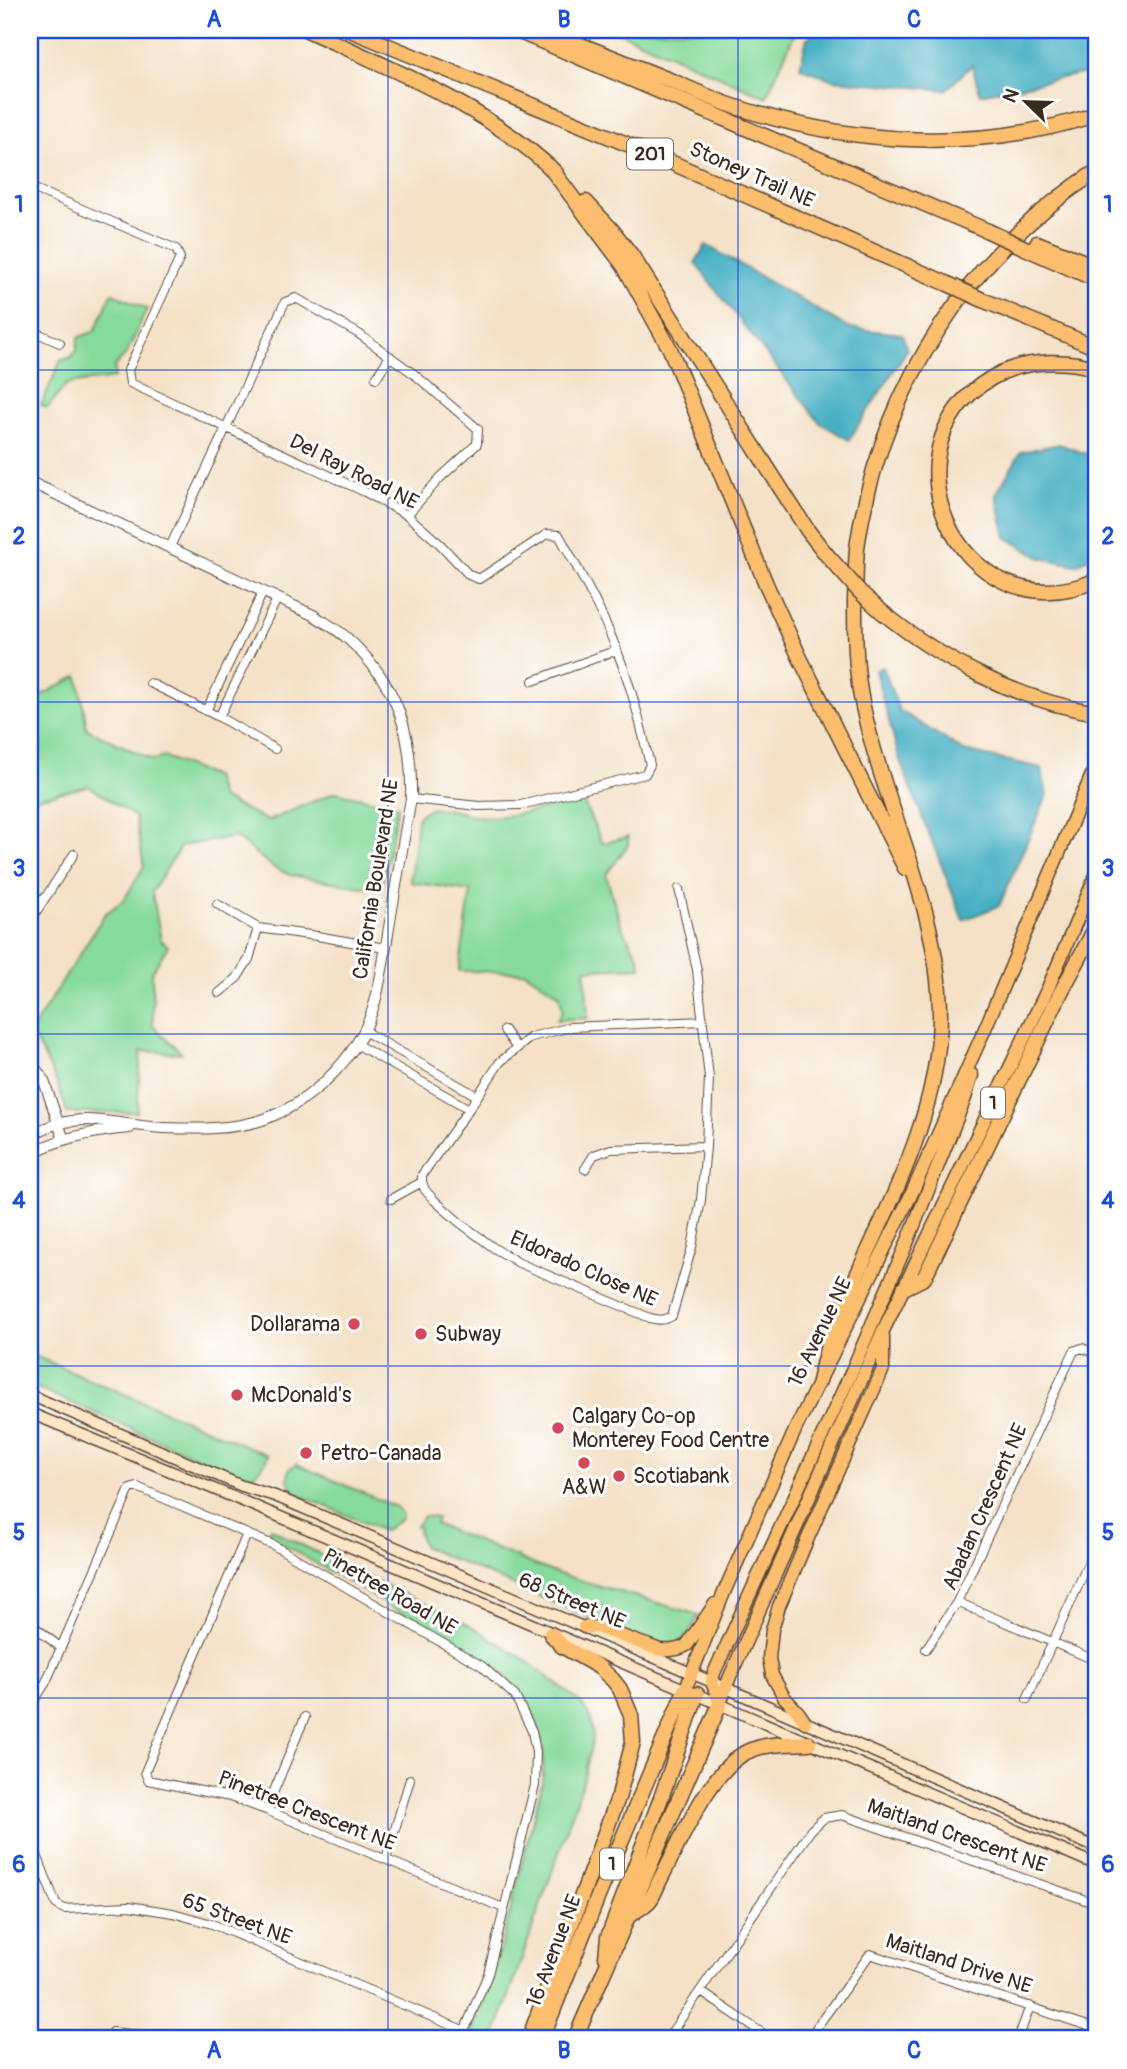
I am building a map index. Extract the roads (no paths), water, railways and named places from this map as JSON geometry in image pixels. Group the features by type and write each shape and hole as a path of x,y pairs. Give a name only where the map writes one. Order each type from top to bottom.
{"highway":[{"path":"307,30 413,79 485,118 549,166 595,211 632,256 808,531 825,554 881,611 917,638 981,676 1020,692 1097,713"},
{"name":"Stoney Trail NE","path":"350,30 661,158 1097,348"},
{"name":"Stoney Trail NE","path":"515,30 960,219 991,228 1028,244"},
{"path":"544,30 736,107 814,128 860,136 901,140 973,138 1035,129 1097,114"},
{"path":"549,166 624,265 670,349 766,584 910,878 930,932"},
{"path":"820,1381 830,1339 926,1110 936,1065 940,1016 937,970 930,932 916,876 872,739 857,673 856,571 864,513 893,416 915,366 960,298 1024,227 1097,171"},
{"path":"1028,244 1097,267"},
{"path":"1028,244 1097,280"},
{"path":"1097,369 1050,362 1023,365 992,378 962,402 949,421 938,455 936,479 940,506 947,525 971,559 985,571 1014,585 1034,590 1067,590 1097,580"},
{"name":"16 Avenue NE","path":"692,1674 725,1590 796,1428 911,1195 984,1031 1097,763"},
{"name":"1","path":"575,2039 883,1331 1048,988 1097,873"},
{"path":"904,1288 924,1279 1060,994 1097,925"},
{"path":"720,1704 712,1682 714,1673 908,1243 965,1098 984,1031"},
{"path":"805,1722 783,1697 772,1675 769,1658 772,1630 779,1606 883,1369 883,1331"},
{"path":"584,1627 597,1626 660,1650 682,1648 725,1590"},
{"path":"534,2039 533,2028 619,1795 633,1734 631,1715 620,1689 613,1680 599,1667 562,1646 551,1634"},
{"path":"604,1973 608,1937 662,1798 691,1692 692,1674"},
{"name":"16 Avenue NE","path":"542,2039 598,1894 691,1692"},
{"path":"628,1917 649,1900 697,1810 727,1766 748,1751 762,1746 809,1743"}],"main road":[{"name":"68 Street NE","path":"30,1395 584,1627 1097,1849"},
{"name":"68 Street NE","path":"30,1413 1097,1865"}],"street":[{"name":"Del Ray Road NE","path":"30,187 176,249 180,258 128,370 130,383 365,492 407,515 440,544 469,575 479,579 547,534 559,535 588,587 617,650 635,701 650,765 645,775 521,805 479,806 411,799"},
{"path":"170,547 285,302 296,298 359,334 390,356 478,429 477,444 440,478 407,515"},
{"path":"30,330 60,343"},
{"path":"376,378 390,356"},
{"name":"California Boulevard NE","path":"30,482 315,616 345,636 378,672 394,697 406,730 412,768 411,799 379,989 364,1031 338,1069 313,1091 264,1119 227,1127 103,1130 64,1140 30,1154"},
{"path":"206,711 263,592"},
{"path":"219,717 277,599"},
{"path":"533,681 617,650"},
{"path":"150,683 219,717 275,749"},
{"path":"30,921 75,854"},
{"name":"Eldorado Close NE","path":"422,1182 425,1191 459,1223 519,1263 650,1318 667,1320 674,1310 686,1269 701,1200 709,1078 697,970 678,889"},
{"path":"30,892 42,901"},
{"path":"217,904 258,928 385,948"},
{"path":"219,993 237,978 249,959 258,928"},
{"path":"391,1199 422,1182 425,1169 470,1109 500,1062 531,1037 571,1027 703,1021"},
{"path":"505,1030 516,1047"},
{"path":"364,1031 477,1096"},
{"path":"356,1044 470,1109"},
{"path":"30,1060 44,1080 64,1140"},
{"name":"California Boulevard NE","path":"30,1136 59,1123 97,1119 144,1127"},
{"path":"584,1168 594,1155 611,1149 706,1146"},
{"name":"Abadan Crescent NE","path":"1097,1354 1082,1348 1073,1351 957,1602 1097,1661"},
{"name":"Pinetree Road NE","path":"30,1707 46,1682 130,1489 137,1487 273,1545 482,1666 515,1696 532,1731 537,1752 535,1785 488,1974 463,2035"},
{"name":"Pinetree Crescent NE","path":"247,1534 145,1772 148,1780 230,1797 503,1908"},
{"path":"1027,1699 1097,1544"},
{"path":"926,1649 957,1602"},
{"path":"30,1623 61,1648"},
{"path":"266,1810 306,1717"},
{"path":"386,1859 410,1779"},
{"name":"Maitland Crescent NE","path":"667,2039 811,1830 824,1818 842,1815 1097,1903"},
{"name":"65 Street NE","path":"30,1837 56,1904 64,1909 129,1906 199,1920 463,2035"},
{"name":"Maitland Drive NE","path":"808,2039 870,1954 1097,2029"},
{"path":"700,1991 771,2039"},
{"path":"1018,2039 1030,2006"},
{"path":"107,2039 112,2032 158,2039"}],"water":[{"path":"819,30 1097,30 1097,71 980,94 972,65 946,90 833,80 800,67 807,38"},
{"path":"706,245 849,328 902,334 907,350 849,440 820,423 695,263"},
{"path":"1059,444 1097,458 1097,553 1076,565 1041,558 1006,537 996,494 1021,452"},
{"path":"883,667 899,710 964,751 1042,768 1047,796 999,906 963,920 900,761 875,670"}],"place":[{"name":"Dollarama","path":"354,1324"},
{"name":"Subway","path":"421,1334"},
{"name":"McDonald's","path":"237,1395"},
{"name":"Calgary Co-op Monterey Food Centre","path":"558,1428"},
{"name":"Petro-Canada","path":"306,1453"},
{"name":"A&W","path":"584,1463"},
{"name":"Scotiabank","path":"619,1476"}]}
